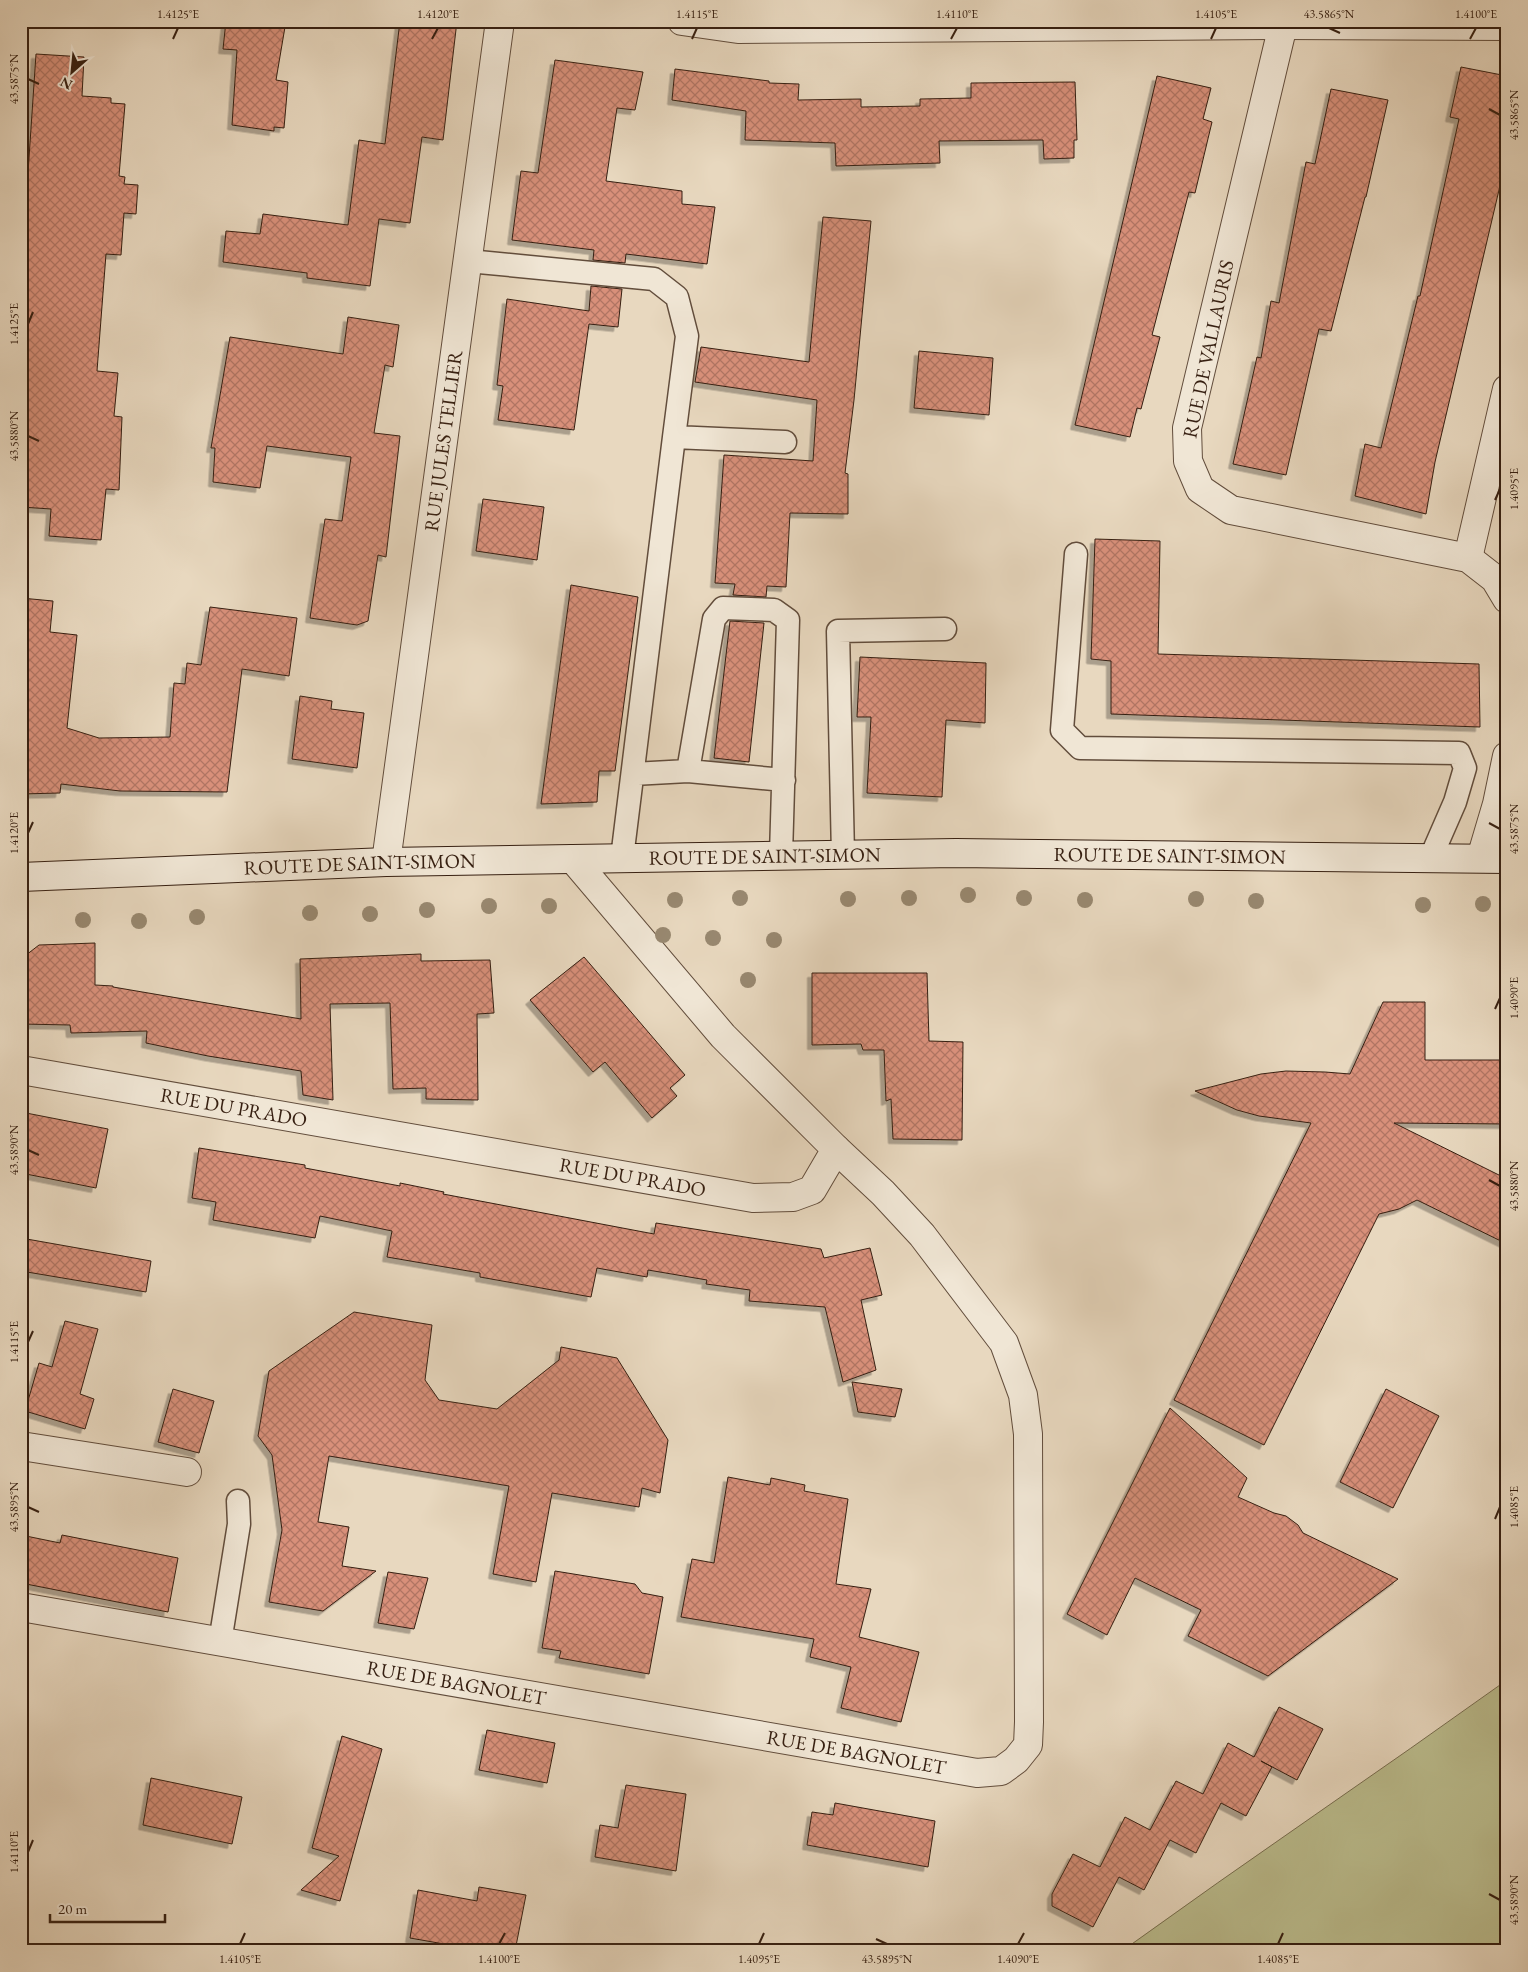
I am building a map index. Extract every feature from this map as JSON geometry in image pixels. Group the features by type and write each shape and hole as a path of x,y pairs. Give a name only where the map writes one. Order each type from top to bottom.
{"street":[{"name":"RUE JULES TELLIER","path":"386,862 500,21"},
{"path":"682,21 738,29 1507,26"},
{"name":"RUE DE VALLAURIS","path":"1283,26 1187,428 1188,461 1200,489 1231,510 1468,558 1495,579 1507,599"},
{"path":"1468,558 1507,389"},
{"path":"1494,858 1497,804 1507,756"},
{"name":"ROUTE DE SAINT-SIMON","path":"21,877 386,862 781,855 956,853 1494,858"},
{"path":"573,859 724,1036 836,1150"},
{"name":"RUE DU PRADO","path":"21,1070 752,1198 793,1197 812,1190 836,1150"},
{"name":"RUE DE BAGNOLET","path":"21,1607 977,1772 1001,1771 1016,1760 1028,1745 1028,1434 1023,1395 1004,1343 922,1235 883,1193 836,1150"},
{"path":"21,1446 187,1472"}],"lane":[{"path":"468,261 654,279 678,297 688,336 622,858"},
{"path":"674,437 785,442"},
{"path":"1076,554 1062,730 1080,748 1459,753 1466,768 1455,802 1432,857"},
{"path":"688,771 714,619 723,608 774,610 788,620 781,855"},
{"path":"843,855 838,631 945,629"},
{"path":"633,774 688,771 784,780"},
{"path":"220,1642 239,1524 238,1501"}],"green space":[{"path":"1507,1680 1507,1951 1122,1951 1411,1748"}],"building":[{"path":"226,21 286,21 276,80 288,82 284,128 274,127 274,131 232,125 237,50 223,49"},
{"path":"400,21 457,21 443,140 422,137 410,223 379,219 370,286 307,278 307,273 223,262 226,231 260,234 263,214 348,225 359,140 385,144"},
{"path":"36,54 84,57 82,96 111,98 111,103 125,104 119,176 125,177 124,184 138,185 136,214 124,213 121,255 106,254 97,371 118,373 114,416 122,417 119,490 106,489 101,540 49,536 51,509 21,507 21,247 23,247"},
{"path":"555,60 643,72 635,110 617,108 606,181 682,191 682,204 715,207 707,264 626,254 625,263 593,260 594,250 512,240 521,171 538,173"},
{"path":"1461,67 1507,76 1507,156 1435,462 1426,514 1355,496 1365,444 1381,448 1418,296 1420,296 1459,119 1450,117"},
{"path":"675,69 769,81 769,83 799,84 798,100 861,99 861,107 920,106 920,99 971,98 971,83 1075,82 1077,140 1074,140 1074,158 1044,159 1043,140 939,141 940,163 836,166 835,143 745,140 746,111 672,100"},
{"path":"1157,76 1211,88 1203,119 1212,122 1195,193 1189,192 1152,335 1160,337 1141,409 1137,408 1130,437 1075,425"},
{"path":"1331,89 1388,100 1366,197 1331,331 1319,329 1286,475 1233,464 1257,357 1261,358 1271,301 1279,303 1306,162 1315,164"},
{"path":"823,217 871,221 845,473 848,474 848,514 790,513 786,587 767,586 766,597 733,595 735,584 715,583 724,455 813,461 817,400 695,382 701,347 809,362"},
{"path":"591,286 622,289 618,327 589,324 574,430 498,420 503,386 497,385 507,299 589,311"},
{"path":"348,317 399,325 393,367 385,365 374,433 400,436 386,557 378,555 368,621 357,625 310,618 325,519 342,521 351,457 267,446 260,488 213,482 215,448 211,448 230,337 343,354"},
{"path":"919,351 993,358 989,415 914,408"},
{"path":"483,499 544,507 537,560 476,551"},
{"path":"1095,539 1160,541 1158,654 1479,664 1480,727 1111,714 1111,661 1091,659"},
{"path":"571,585 638,597 615,771 599,771 597,802 541,804"},
{"path":"21,598 53,601 50,632 77,635 67,728 99,738 170,737 174,683 185,684 187,663 201,665 210,607 297,618 289,676 242,669 227,792 120,791 61,784 60,793 21,794"},
{"path":"730,621 764,623 749,762 714,758"},
{"path":"860,657 986,663 985,723 946,720 942,797 867,793 871,717 857,717"},
{"path":"300,696 332,701 331,709 364,713 357,768 292,759"},
{"path":"95,943 95,985 113,986 301,1019 300,959 421,954 421,961 490,960 494,1013 477,1014 478,1100 426,1099 426,1088 393,1089 390,1003 330,1004 333,1100 303,1095 301,1071 208,1056 146,1043 147,1031 71,1033 70,1025 21,1024 21,959 39,945"},
{"path":"584,957 685,1075 670,1088 677,1096 652,1118 605,1062 593,1072 530,1000"},
{"path":"812,973 927,973 929,1041 963,1042 962,1140 893,1139 891,1099 886,1101 884,1050 863,1050 861,1044 812,1045"},
{"path":"1383,1002 1425,1002 1425,1060 1507,1060 1507,1124 1394,1123 1507,1179 1507,1244 1417,1200 1399,1209 1379,1214 1264,1445 1174,1400 1311,1123 1259,1116 1237,1110 1195,1091 1261,1074 1286,1071 1350,1074"},
{"path":"21,1112 108,1129 96,1188 21,1173"},
{"path":"199,1148 305,1165 305,1168 400,1186 400,1183 444,1192 443,1194 654,1234 656,1223 821,1249 824,1258 870,1248 882,1295 861,1300 876,1370 843,1382 825,1307 749,1301 750,1290 706,1284 707,1280 648,1270 647,1277 597,1268 591,1297 480,1277 480,1273 387,1257 392,1231 320,1216 315,1238 213,1220 216,1202 192,1198"},
{"path":"21,1238 151,1261 146,1292 21,1271"},
{"path":"354,1312 432,1325 425,1380 439,1400 497,1409 559,1360 561,1347 617,1358 668,1440 660,1493 642,1488 639,1507 552,1493 536,1582 493,1574 509,1486 329,1456 318,1522 349,1527 342,1566 376,1571 323,1611 269,1602 282,1530 272,1455 258,1436 269,1371"},
{"path":"65,1321 98,1329 80,1394 94,1399 85,1429 25,1411 39,1363 52,1367"},
{"path":"852,1382 902,1389 895,1417 858,1412"},
{"path":"173,1389 214,1401 199,1453 158,1442"},
{"path":"1386,1389 1439,1416 1393,1508 1340,1482"},
{"path":"1170,1408 1247,1478 1238,1497 1274,1513 1286,1516 1298,1525 1303,1533 1398,1579 1268,1676 1188,1636 1201,1610 1135,1578 1107,1635 1067,1614"},
{"path":"728,1477 770,1485 771,1478 805,1485 804,1491 848,1499 836,1584 871,1589 859,1637 919,1652 901,1722 841,1708 851,1667 810,1657 814,1639 681,1617 692,1559 714,1563"},
{"path":"21,1535 60,1543 62,1535 178,1558 168,1612 21,1583"},
{"path":"555,1571 635,1584 642,1593 663,1597 649,1674 559,1658 561,1651 542,1648"},
{"path":"388,1572 428,1578 414,1629 378,1623"},
{"path":"1279,1707 1323,1729 1297,1780 1261,1761 1272,1767 1246,1816 1221,1803 1196,1853 1170,1840 1144,1890 1119,1877 1093,1927 1052,1906 1052,1894 1073,1854 1100,1867 1125,1817 1150,1830 1176,1781 1203,1794 1228,1743 1254,1757"},
{"path":"487,1730 555,1743 547,1783 479,1770"},
{"path":"342,1736 382,1749 340,1901 301,1890 339,1856 312,1848"},
{"path":"151,1778 242,1797 232,1844 143,1825"},
{"path":"626,1785 686,1794 676,1871 595,1857 600,1825 618,1828"},
{"path":"835,1803 935,1821 928,1867 807,1845 812,1812 833,1815"},
{"path":"479,1887 526,1895 515,1951 460,1951 461,1947 410,1938 418,1890 477,1901"}]}
